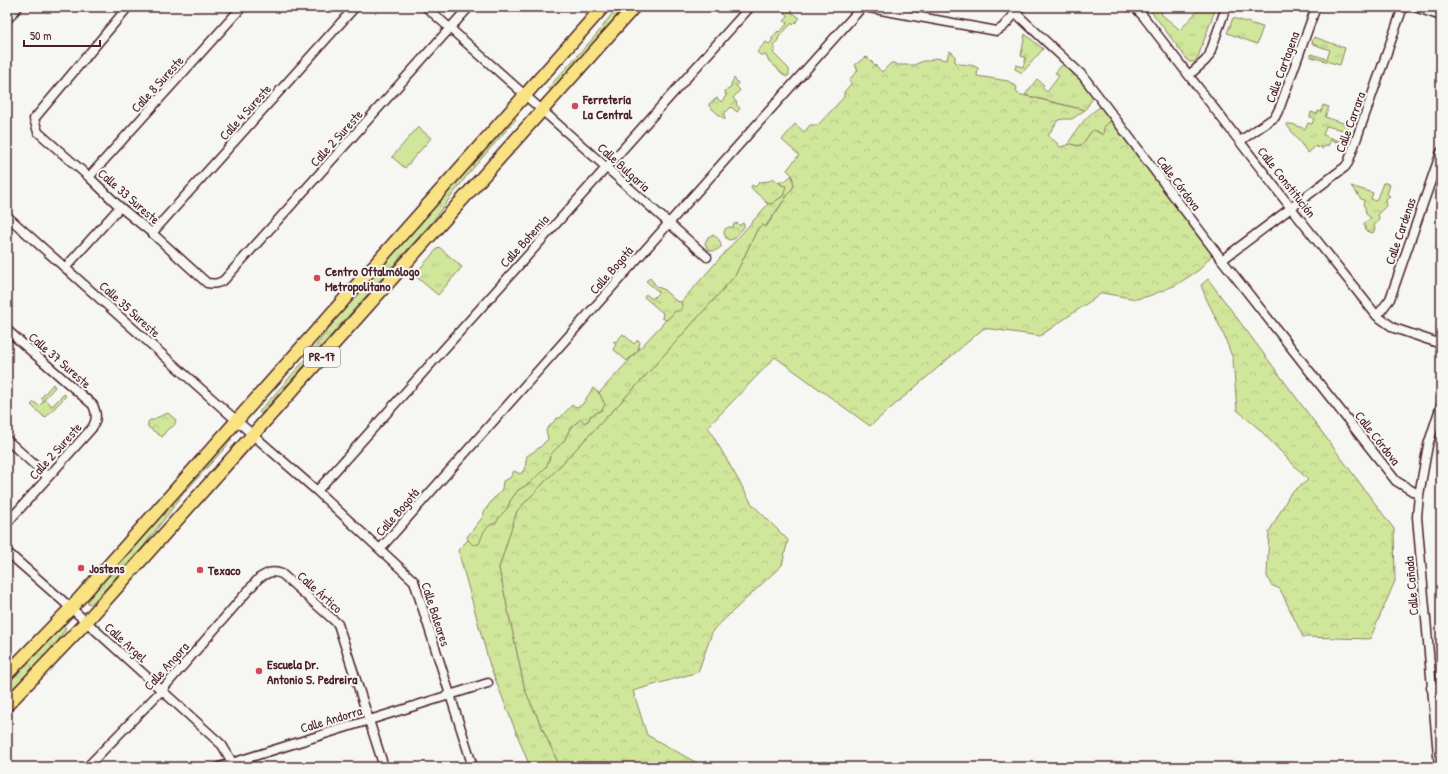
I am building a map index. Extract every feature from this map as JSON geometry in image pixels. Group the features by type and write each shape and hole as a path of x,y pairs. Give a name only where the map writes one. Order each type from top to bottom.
{"main road":[{"name":"PR-17","path":"7,674 71,608 603,7"},
{"name":"PR-17","path":"7,705 86,622 634,7"}],"street":[{"path":"7,20 18,7"},
{"name":"Calle 33 Sureste","path":"128,7 36,116 34,119 38,132 89,177 120,207 152,233 207,283 219,283"},
{"name":"Calle 8 Sureste","path":"89,177 242,7"},
{"name":"Calle 4 Sureste","path":"152,233 355,7"},
{"name":"Calle Bulgaria","path":"426,7 707,257"},
{"name":"Calle 2 Sureste","path":"219,283 224,280 469,7"},
{"name":"Calle Bohemia","path":"317,491 750,7"},
{"path":"863,7 997,31 1003,27 1018,10 1009,7"},
{"name":"Calle Bogotá","path":"380,550 669,223 863,7"},
{"name":"Calle Constitución","path":"1135,7 1377,316 1394,328 1441,344"},
{"path":"1189,75 1205,62 1226,7"},
{"name":"Calle Cartagena","path":"1240,141 1275,118 1316,7"},
{"name":"Calle Carrara","path":"1222,260 1345,167 1350,159 1403,7"},
{"path":"1415,7 1441,16"},
{"name":"Calle Córdova","path":"1018,10 1083,76 1222,260 1396,481 1419,495"},
{"name":"Calle Cardenas","path":"1377,316 1390,299 1441,152"},
{"path":"65,268 120,207"},
{"name":"Calle 35 Sureste","path":"7,216 236,421"},
{"name":"Calle 37 Sureste","path":"7,330 93,405 95,410"},
{"name":"Calle Cañada","path":"1439,767 1417,517 1419,495 1428,445 1441,405"},
{"name":"Calle 2 Sureste","path":"7,523 92,428 96,416 95,410"},
{"name":"Calle Baleares","path":"236,421 317,491 414,582 473,767"},
{"path":"7,440 48,477"},
{"name":"Calle Argel","path":"7,552 222,745 232,762"},
{"name":"Calle Ártico","path":"260,578 268,572 282,574 338,624 384,767"},
{"name":"Calle Angora","path":"87,767 162,691 260,578"},
{"name":"Calle Andorra","path":"219,767 488,683"},
{"path":"1431,688 1441,687"}],"green space":[{"path":"617,7 625,7 551,90 548,88 597,34"},
{"path":"1148,7 1156,7 1162,12 1161,14 1180,30 1201,7 1216,7 1195,62 1189,62"},
{"path":"787,9 800,18 793,25 792,23 778,38 779,39 773,46 776,49 773,53 789,69 789,75 786,77 768,60 766,55 760,55 757,52 766,42 769,44 778,31 780,32 787,24 784,21 789,16 783,11"},
{"path":"1233,18 1263,27 1257,44 1227,33"},
{"path":"1025,34 1043,49 1022,73 1015,69 1016,65 1023,67 1026,58 1021,56"},
{"path":"1314,37 1345,48 1340,65 1311,57 1311,54 1327,59 1330,50 1313,44"},
{"path":"949,51 953,53 955,62 978,68 977,76 1008,81 1017,87 1016,91 1018,94 1085,110 1072,119 1058,120 1048,136 1060,147 1071,144 1077,146 1082,145 1094,130 1103,135 1104,127 1111,121 1211,252 1211,256 1199,270 1176,285 1149,296 1136,299 1102,293 1040,336 984,328 870,426 775,357 708,427 752,504 788,540 782,565 713,630 698,672 633,691 647,735 704,767 560,767 525,690 499,568 517,511 640,382 735,276 758,228 763,225 766,227 794,186 792,175 787,170 799,155 782,140 795,124 804,132 810,125 818,125 844,97 844,92 851,84 849,80 858,70 855,65 864,58 867,57 882,72 891,63 897,65 914,65 935,58 947,60"},
{"path":"1062,65 1079,78 1094,96 1085,110 1025,95 1037,79 1044,85 1042,88 1047,92 1059,76 1055,73"},
{"path":"734,78 738,83 736,86 740,90 733,98 737,103 736,105 740,108 737,112 731,107 724,114 725,120 709,106 709,104 717,98 721,102 726,96 725,91 731,88"},
{"path":"1323,105 1329,107 1325,117 1349,125 1347,131 1326,126 1323,135 1342,142 1342,144 1331,140 1328,146 1327,145 1322,149 1320,146 1318,148 1316,146 1308,153 1286,124 1292,124 1305,129 1308,123 1312,124 1314,119 1310,117 1311,112 1317,114 1318,111 1321,112"},
{"path":"1102,106 1112,120 1106,124 1103,135 1097,131 1091,132 1082,145 1067,145 1086,118"},
{"path":"514,117 516,119 468,174 432,222 261,414 259,412 305,360 345,307"},
{"path":"418,127 431,138 405,168 392,157"},
{"path":"792,175 794,186 765,227 763,225 758,228 735,276 640,382 517,511 499,568 525,690 560,767 530,767 490,666 458,550 468,540 473,545 490,525 496,523 507,509 510,501 518,490 530,483 546,467 551,454 564,441 570,428 581,419 584,423 589,420 590,416 602,409 603,401 599,393 666,320 682,305 681,302 769,203 771,204 783,196 781,185 779,183 782,180 784,182"},
{"path":"773,178 781,183 781,185 786,186 783,196 771,204 766,203 751,187 752,185 755,187 760,182 769,181"},
{"path":"1383,183 1390,185 1387,194 1390,196 1385,199 1386,206 1378,214 1378,222 1374,225 1375,229 1373,233 1366,231 1364,223 1371,218 1366,214 1365,207 1363,205 1364,200 1361,199 1351,186 1373,193 1371,199 1376,201"},
{"path":"737,223 740,226 742,223 744,224 744,227 734,239 729,240 726,238 724,233 725,229 733,227 734,224"},
{"path":"712,235 719,240 721,245 721,247 713,251 708,250 705,243 708,237"},
{"path":"439,247 462,267 438,295 414,275"},
{"path":"650,278 657,287 663,289 676,301 681,302 682,308 679,311 675,311 666,320 662,318 663,313 644,297 646,294 652,299 659,292 646,281"},
{"path":"1208,279 1394,529 1395,581 1370,639 1303,637 1280,589 1271,585 1267,576 1269,532 1290,494 1308,480 1259,429 1237,410 1233,359 1201,285"},
{"path":"623,334 634,344 638,340 640,342 638,350 627,361 613,349 616,345 614,341 616,342"},
{"path":"53,384 55,387 44,399 52,406 64,394 66,396 45,418 31,405 34,402 39,406 44,401 41,398"},
{"path":"593,388 599,393 605,404 602,410 590,416 589,420 584,423 581,419 570,428 564,441 551,454 546,467 530,483 518,490 510,501 507,509 496,523 490,525 484,531 479,544 473,545 467,537 482,518 485,510 502,489 503,481 510,478 514,471 520,474 522,472 525,468 527,456 539,448 548,439 546,430 572,405 577,407 582,405"},
{"path":"168,413 176,420 174,426 167,430 162,437 148,427 148,422"},
{"path":"229,437 231,437 231,441 184,493 143,547 98,597 90,604 87,603 93,591"},
{"path":"64,626 66,628 56,644 7,695 7,682 49,638"}],"place":[{"name":"Ferretería La Central","path":"575,106"},
{"name":"Centro Oftalmólogo Metropolitano","path":"317,278"},
{"name":"Jostens","path":"81,568"},
{"name":"Texaco","path":"200,570"},
{"name":"Escuela Dr. Antonio S. Pedreira","path":"259,671"}]}
